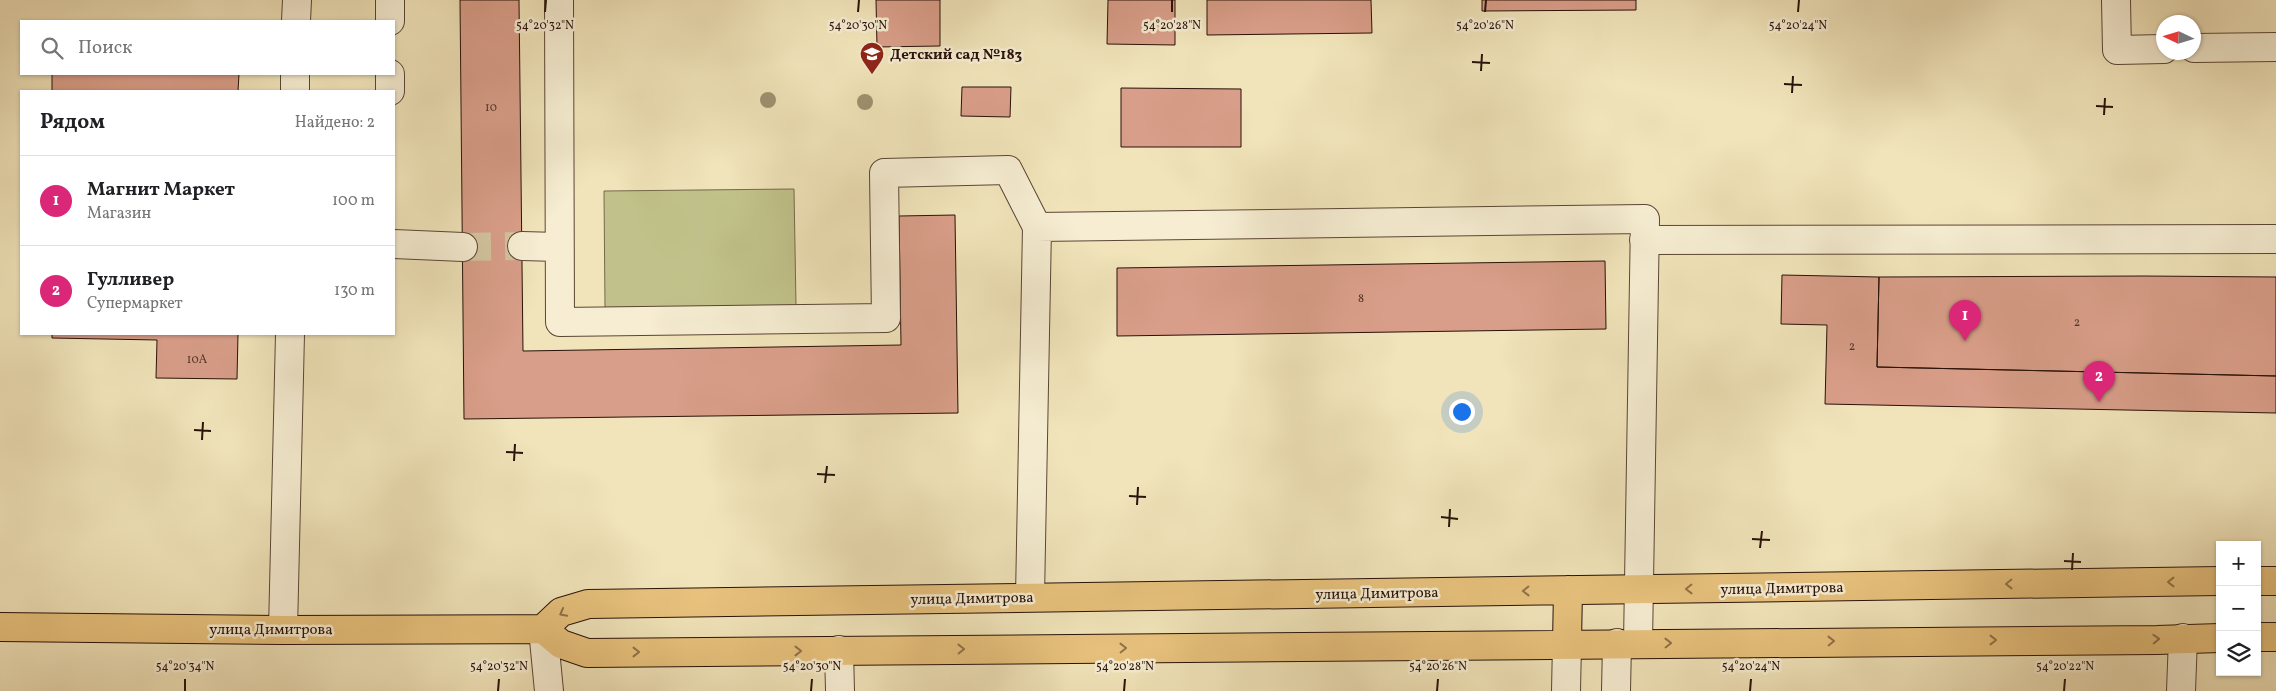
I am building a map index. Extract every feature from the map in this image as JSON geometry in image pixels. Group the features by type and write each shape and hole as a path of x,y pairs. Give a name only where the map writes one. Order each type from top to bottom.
{"main road":[{"path":"2261,581 2276,581"},
{"name":"улица Димитрова","path":"0,626 283,630 543,629 561,612 588,604 2216,582"},
{"path":"1567,643 1568,590"},
{"path":"543,629 562,644 587,652 2216,638"},
{"path":"2261,637 2276,637"}],"street":[{"path":"296,20 297,0"},
{"path":"390,0 390,20"},
{"path":"559,0 558,247 560,322 886,318 884,173 1008,170 1036,227 1030,597"},
{"path":"2116,0 2117,50 2156,49"},
{"path":"2201,48 2276,47"},
{"path":"295,75 295,90"},
{"path":"390,75 390,90"},
{"path":"1036,227 1645,219 1638,590 1628,643 1616,691"},
{"path":"1644,240 2276,239"},
{"path":"395,244 463,247"},
{"path":"522,246 558,247"},
{"path":"283,630 290,335"},
{"path":"543,629 549,691"},
{"path":"2181,691 2183,638"},
{"path":"1566,691 1567,643"},
{"path":"840,650 840,691"}],"green space":[{"path":"794,189 796,306 605,308 604,191"}],"building":[{"path":"460,0 519,0 523,351 901,345 899,216 955,215 958,413 464,419"},
{"path":"876,0 940,0 940,46 877,47"},
{"path":"1108,0 1175,0 1175,45 1107,44"},
{"path":"1207,0 1371,0 1372,33 1207,35"},
{"path":"1482,0 1636,0 1636,10 1482,11"},
{"path":"52,75 239,75 238,90 52,90"},
{"path":"962,87 1011,87 1010,117 961,116"},
{"path":"1121,88 1241,89 1241,147 1121,147"},
{"path":"1605,261 1606,329 1117,336 1117,268"},
{"path":"1782,275 1879,277 1877,367 2276,376 2276,413 1825,404 1827,325 1781,324"},
{"path":"1879,277 2276,277 2276,376 1877,367"},
{"path":"52,335 238,335 237,379 156,378 157,340 52,338"}],"tunnel":[{"path":"463,247 522,246"}],"place":[{"name":"Детский сад №183","path":"872,75"},
{"name":"Магнит Маркет","path":"1965,341"},
{"name":"Гулливер","path":"2099,402"}]}
